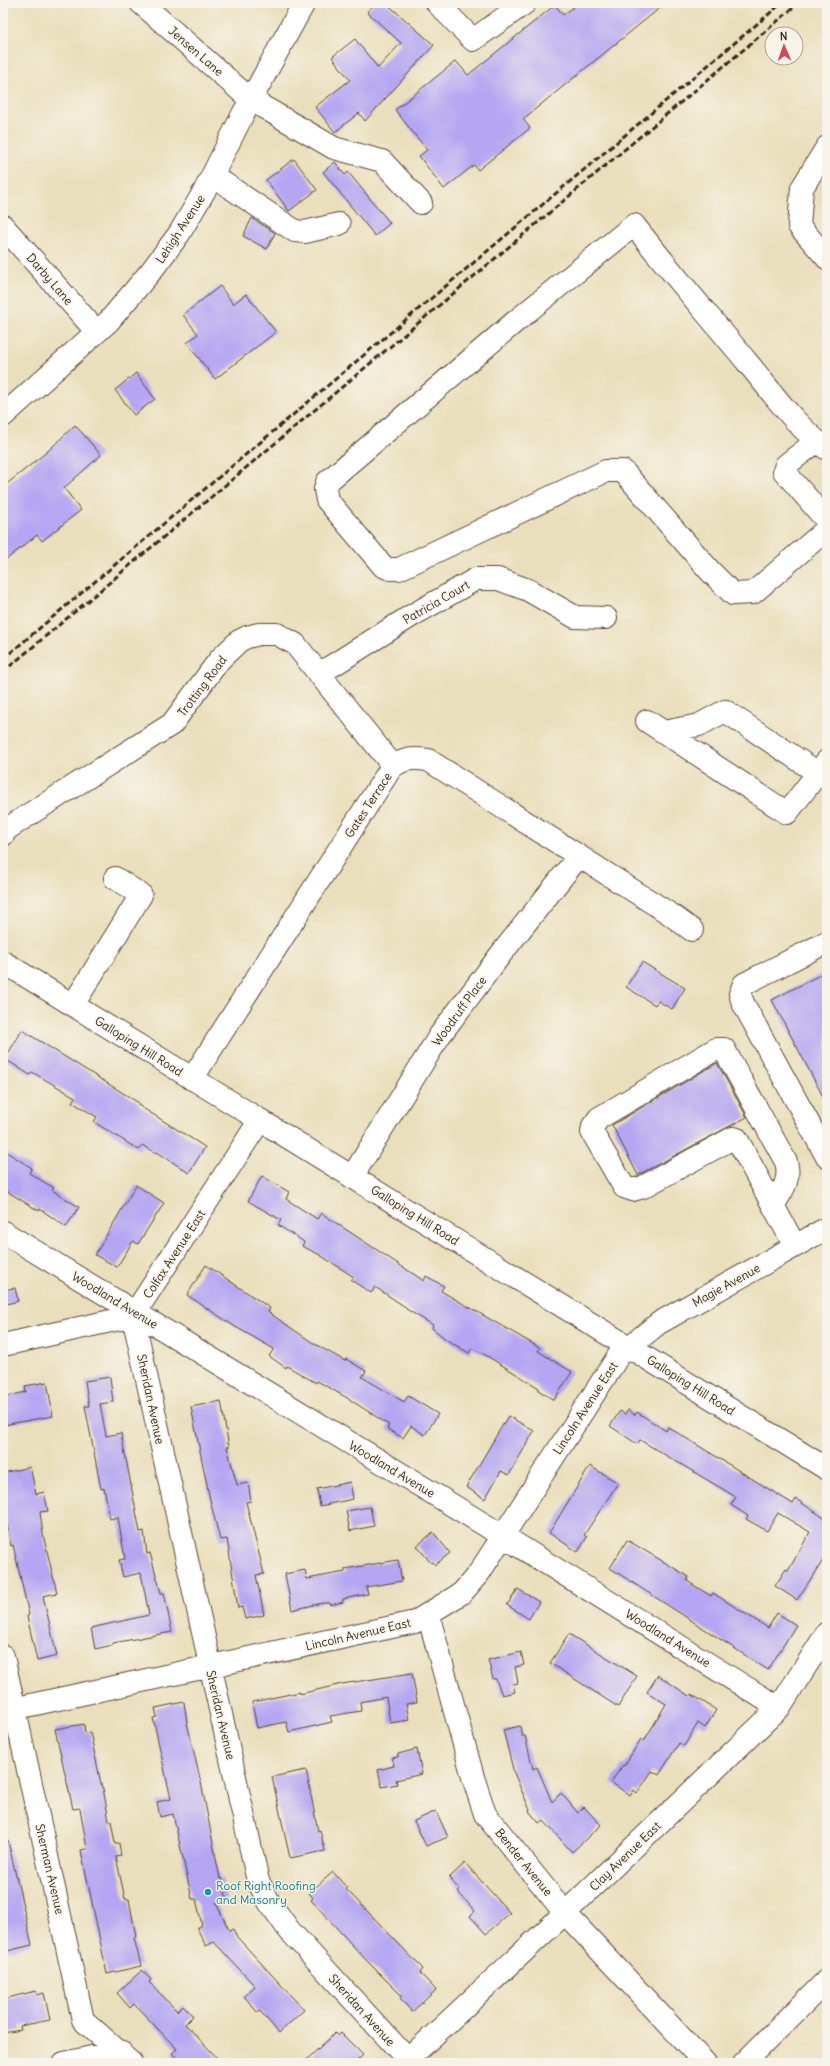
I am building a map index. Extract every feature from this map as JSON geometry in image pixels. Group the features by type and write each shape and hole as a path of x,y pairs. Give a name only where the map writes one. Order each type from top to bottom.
{"street":[{"name":"Jensen Lane","path":"141,3 251,100 334,148 382,161 421,202"},
{"name":"Lehigh Avenue","path":"3,416 109,321 152,270 179,234 212,176 251,100 304,3"},
{"path":"437,3 473,40 525,3"},
{"path":"827,148 802,188 799,226 827,258"},
{"path":"212,176 295,231 305,232 339,224"},
{"path":"827,520 784,471 786,465 822,445 790,414 693,299 634,225 492,341 327,482 325,489 327,500 383,566 390,569 399,569 606,471 614,470 623,471 710,571 733,594 753,593 827,529"},
{"name":"Darby Lane","path":"3,226 97,332"},
{"name":"Patricia Court","path":"319,674 411,616 476,579 498,579 528,590 575,617 606,618"},
{"name":"Trotting Road","path":"3,835 7,829 172,724 220,659 239,641 247,637 277,634 295,644 393,766"},
{"path":"724,711 822,767 787,813 655,726 699,725 724,711"},
{"name":"Gates Terrace","path":"192,1078 393,766 405,759 428,760 692,930"},
{"name":"Woodruff Place","path":"352,1177 440,1035 501,954 579,856"},
{"path":"73,1005 141,895 115,878"},
{"path":"827,942 744,984 740,994 743,1004 827,1157"},
{"name":"Galloping Hill Road","path":"3,962 827,1469"},
{"path":"774,1204 784,1187 789,1172 786,1162 724,1049 716,1049 598,1118 593,1126 592,1132 624,1187 633,1190 643,1187 733,1138 737,1139 774,1204 795,1246"},
{"name":"Colfax Avenue East","path":"135,1315 260,1120"},
{"name":"Magie Avenue","path":"629,1347 660,1323 827,1228"},
{"name":"Woodland Avenue","path":"3,1232 135,1315 503,1536 779,1708"},
{"path":"3,1345 135,1315"},
{"name":"Sheridan Avenue","path":"135,1315 210,1668 258,1881 269,1902 289,1930 408,2062"},
{"name":"Lincoln Avenue East","path":"8,1710 210,1668 415,1622 462,1592 479,1573 618,1355 629,1347"},
{"name":"Bender Avenue","path":"428,1614 472,1778 485,1814 565,1913 705,2063"},
{"name":"Clay Avenue East","path":"408,2062 779,1708 827,1633"},
{"name":"Sherman Avenue","path":"3,1656 8,1710 83,2020 126,2057"},
{"path":"744,2063 827,1980"},
{"path":"64,2063 126,2057"}],"building":[{"path":"375,3 386,3 434,45 365,121 359,113 335,132 315,107 350,80 332,57 355,39 378,68 401,43 367,12"},
{"path":"579,3 666,3 523,119 530,128 478,170 474,165 444,189 419,156 427,150 395,110 456,61 468,75 555,5 563,15"},
{"path":"294,159 317,190 289,211 266,180"},
{"path":"335,162 345,175 348,172 390,223 375,236 323,172"},
{"path":"252,218 275,233 267,249 243,236"},
{"path":"220,286 233,304 246,294 276,332 215,379 187,343 198,334 183,315"},
{"path":"136,373 155,399 134,415 115,390"},
{"path":"75,425 101,455 64,488 81,510 42,541 37,535 3,562 3,487 48,451"},
{"path":"642,962 685,988 672,1009 658,1001 655,1005 626,987"},
{"path":"827,971 827,1104 772,1000"},
{"path":"22,1030 139,1103 138,1105 205,1147 189,1173 157,1152 156,1153 142,1145 139,1150 94,1122 97,1117 72,1102 75,1097 32,1072 30,1075 5,1059"},
{"path":"717,1063 747,1117 638,1175 612,1125"},
{"path":"3,1150 32,1168 29,1173 54,1188 52,1190 79,1207 66,1227 40,1209 39,1211 3,1189"},
{"path":"262,1176 289,1192 286,1199 317,1219 321,1213 424,1281 426,1276 444,1286 441,1291 540,1348 538,1351 572,1372 554,1400 538,1390 539,1388 487,1356 472,1348 469,1353 447,1340 432,1328 433,1325 406,1309 407,1308 375,1287 371,1293 351,1280 354,1277 320,1255 302,1246 304,1242 278,1225 281,1220 248,1201"},
{"path":"136,1185 164,1203 138,1244 133,1241 117,1267 95,1255"},
{"path":"206,1265 270,1308 268,1312 313,1343 345,1361 346,1359 366,1371 362,1377 404,1402 408,1396 438,1414 425,1435 411,1426 403,1438 387,1429 389,1425 349,1399 317,1381 316,1383 287,1366 286,1368 269,1356 274,1349 234,1326 187,1295"},
{"path":"15,1288 18,1301 3,1305 3,1290"},
{"path":"110,1377 113,1402 100,1404 106,1436 121,1433 140,1532 144,1531 147,1554 150,1553 161,1593 164,1593 172,1632 113,1643 113,1645 95,1649 91,1628 149,1615 141,1573 123,1577 119,1560 125,1559 118,1517 110,1519 104,1488 101,1489 85,1406 89,1406 85,1381"},
{"path":"47,1382 53,1416 3,1425 3,1397 26,1392 25,1386"},
{"path":"221,1401 229,1447 227,1447 237,1485 248,1483 251,1501 246,1502 264,1574 256,1575 264,1615 245,1619 242,1607 238,1608 227,1539 220,1540 210,1500 191,1407"},
{"path":"628,1410 635,1415 637,1412 666,1431 668,1427 793,1504 796,1499 827,1520 827,1553 797,1600 775,1586 786,1569 788,1571 810,1532 778,1513 767,1531 746,1519 748,1516 731,1505 736,1497 640,1440 637,1444 610,1426 620,1411 625,1414"},
{"path":"508,1416 534,1431 509,1475 501,1471 485,1499 466,1487"},
{"path":"590,1466 618,1483 584,1535 587,1537 578,1552 549,1533"},
{"path":"30,1467 36,1494 44,1492 48,1511 40,1512 43,1534 57,1593 43,1596 57,1656 37,1661 27,1616 29,1615 13,1545 11,1546 3,1502 3,1473"},
{"path":"350,1482 353,1499 320,1506 317,1489"},
{"path":"370,1507 374,1526 350,1531 346,1511"},
{"path":"433,1532 450,1553 435,1565 433,1562 431,1563 417,1546"},
{"path":"627,1540 689,1577 687,1581 711,1596 713,1593 768,1628 777,1613 796,1625 768,1670 610,1568"},
{"path":"398,1560 402,1581 366,1587 368,1594 343,1599 343,1602 330,1605 330,1603 322,1603 292,1610 285,1574 305,1570 307,1579 345,1572 345,1569"},
{"path":"518,1589 539,1602 529,1619 507,1605"},
{"path":"569,1634 637,1676 618,1707 550,1663"},
{"path":"521,1652 524,1665 515,1667 518,1683 513,1684 515,1692 502,1695 496,1679 493,1679 488,1660"},
{"path":"412,1673 417,1702 406,1704 409,1720 390,1723 386,1697 360,1702 361,1711 330,1716 332,1722 289,1732 286,1722 257,1728 252,1702 300,1692 300,1694 342,1684"},
{"path":"658,1675 689,1696 691,1694 716,1710 705,1728 698,1723 684,1746 679,1743 659,1775 652,1771 637,1793 634,1790 630,1796 611,1782 623,1765 624,1766 641,1739 644,1741 666,1704 647,1692"},
{"path":"184,1702 187,1723 202,1787 220,1879 222,1878 227,1900 216,1903 229,1930 233,1929 237,1937 304,2010 279,2033 260,2011 258,2013 244,1996 255,1986 214,1942 206,1946 197,1928 202,1925 196,1899 192,1899 173,1814 160,1817 157,1802 171,1799 153,1718 157,1717 155,1708"},
{"path":"84,1724 85,1733 90,1732 115,1843 119,1843 121,1856 116,1857 125,1899 129,1899 136,1937 134,1938 141,1966 107,1974 81,1850 87,1849 80,1808 73,1809 55,1729"},
{"path":"520,1726 522,1736 525,1736 533,1769 537,1767 552,1802 561,1793 578,1813 584,1807 601,1825 572,1852 543,1820 539,1823 529,1811 530,1810 514,1773 503,1730"},
{"path":"417,1749 422,1774 396,1780 397,1784 382,1787 378,1770 394,1766 392,1758 398,1757 398,1754"},
{"path":"306,1770 318,1831 320,1830 325,1851 290,1858 272,1777"},
{"path":"436,1811 448,1837 426,1846 414,1821"},
{"path":"8,1841 32,1945 3,1952 3,1842"},
{"path":"465,1863 510,1913 486,1934 470,1916 475,1911 458,1892 460,1890 449,1878"},
{"path":"333,1872 347,1888 346,1889 423,1969 420,1973 436,1990 412,2012 400,1998 402,1996 366,1960 311,1900 313,1898 309,1893"},
{"path":"142,1970 151,1980 149,1982 177,2011 183,2005 193,2016 185,2024 222,2063 181,2063 172,2053 177,2049 134,2004 130,2008 117,1993"},
{"path":"36,1991 37,1995 44,1993 50,2020 20,2026 21,2030 3,2033 3,1999"},
{"path":"335,2033 338,2036 341,2033 363,2055 355,2063 303,2063"}],"railway":[{"path":"3,659 782,3"},
{"path":"3,672 799,3"}],"place":[{"name":"Roof Right Roofing and Masonry","path":"208,1892"}]}
